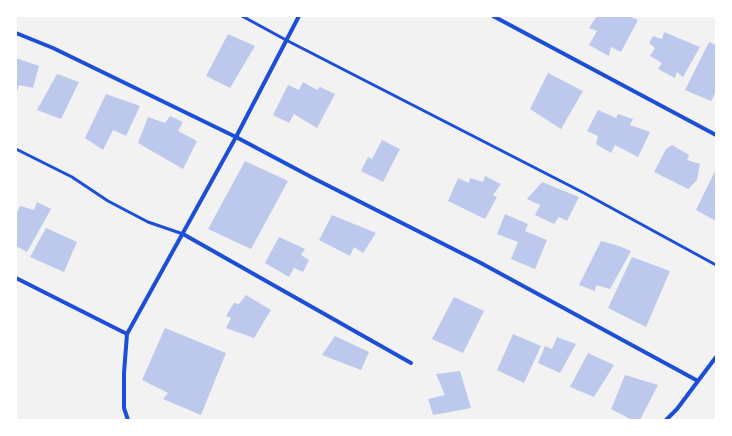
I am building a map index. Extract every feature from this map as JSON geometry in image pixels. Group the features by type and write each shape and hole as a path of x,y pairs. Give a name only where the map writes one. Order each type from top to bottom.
{"street":[{"path":"128,420 124,408 124,373 127,334 236,137 299,16"},
{"path":"493,16 716,135"},
{"path":"16,33 52,48 236,137 315,179 479,262 698,381"},
{"path":"183,234 411,363"},
{"path":"16,278 127,334"},
{"path":"666,420 677,409 716,357"}],"lane":[{"path":"242,16 584,193 716,265"},
{"path":"16,149 72,177 108,201 148,222 183,234"}],"building":[{"path":"597,16 629,16 638,20 621,52 611,47 609,56 589,45 597,31 589,28"},
{"path":"664,32 700,47 683,77 677,72 675,78 658,69 662,63 650,56 655,48 649,43 653,36 662,39"},
{"path":"228,34 255,46 230,88 206,76"},
{"path":"709,42 716,45 716,92 711,101 685,90"},
{"path":"16,58 39,66 33,88 19,85 17,92 16,91"},
{"path":"548,73 583,91 561,129 530,109"},
{"path":"57,74 79,82 61,119 37,110"},
{"path":"303,82 317,90 320,87 335,94 317,128 294,114 289,123 273,115 288,85 299,90"},
{"path":"106,94 140,106 126,136 113,130 103,150 85,138"},
{"path":"598,110 616,118 618,114 633,119 630,125 650,132 638,157 615,145 611,153 596,144 598,136 587,131"},
{"path":"170,116 183,122 178,131 197,141 183,169 138,143 148,117 165,123"},
{"path":"382,140 400,149 383,182 361,171 368,157 372,159"},
{"path":"672,145 689,155 687,160 700,164 697,180 688,189 654,172 666,149"},
{"path":"245,161 288,181 251,249 208,229"},
{"path":"716,169 716,221 696,210"},
{"path":"485,176 501,184 493,195 497,197 485,219 448,201 458,178 469,183 470,178 483,182"},
{"path":"542,182 579,197 567,221 559,217 554,224 535,215 540,205 527,199"},
{"path":"37,202 51,209 27,252 16,246 16,214 20,206 34,210"},
{"path":"505,214 528,224 525,231 547,240 535,269 511,259 518,242 497,234"},
{"path":"332,215 376,233 363,253 354,247 350,256 319,240"},
{"path":"46,228 77,242 64,272 30,257"},
{"path":"279,237 305,249 301,255 309,260 303,272 294,268 289,277 265,263"},
{"path":"601,241 631,251 610,289 596,285 595,291 579,285"},
{"path":"632,257 670,271 646,327 608,308"},
{"path":"246,295 271,310 254,338 226,328 231,318 226,316 234,303 239,304"},
{"path":"454,297 484,311 463,353 432,339"},
{"path":"165,328 226,353 201,415 163,399 168,393 142,380"},
{"path":"513,334 541,346 524,383 497,370"},
{"path":"335,336 369,352 361,370 322,355"},
{"path":"557,337 576,344 560,373 538,363 545,346 552,349"},
{"path":"588,353 614,365 594,397 570,387"},
{"path":"460,371 471,408 433,415 428,399 445,395 436,374"},
{"path":"625,375 658,385 640,420 632,420 611,409"}]}
